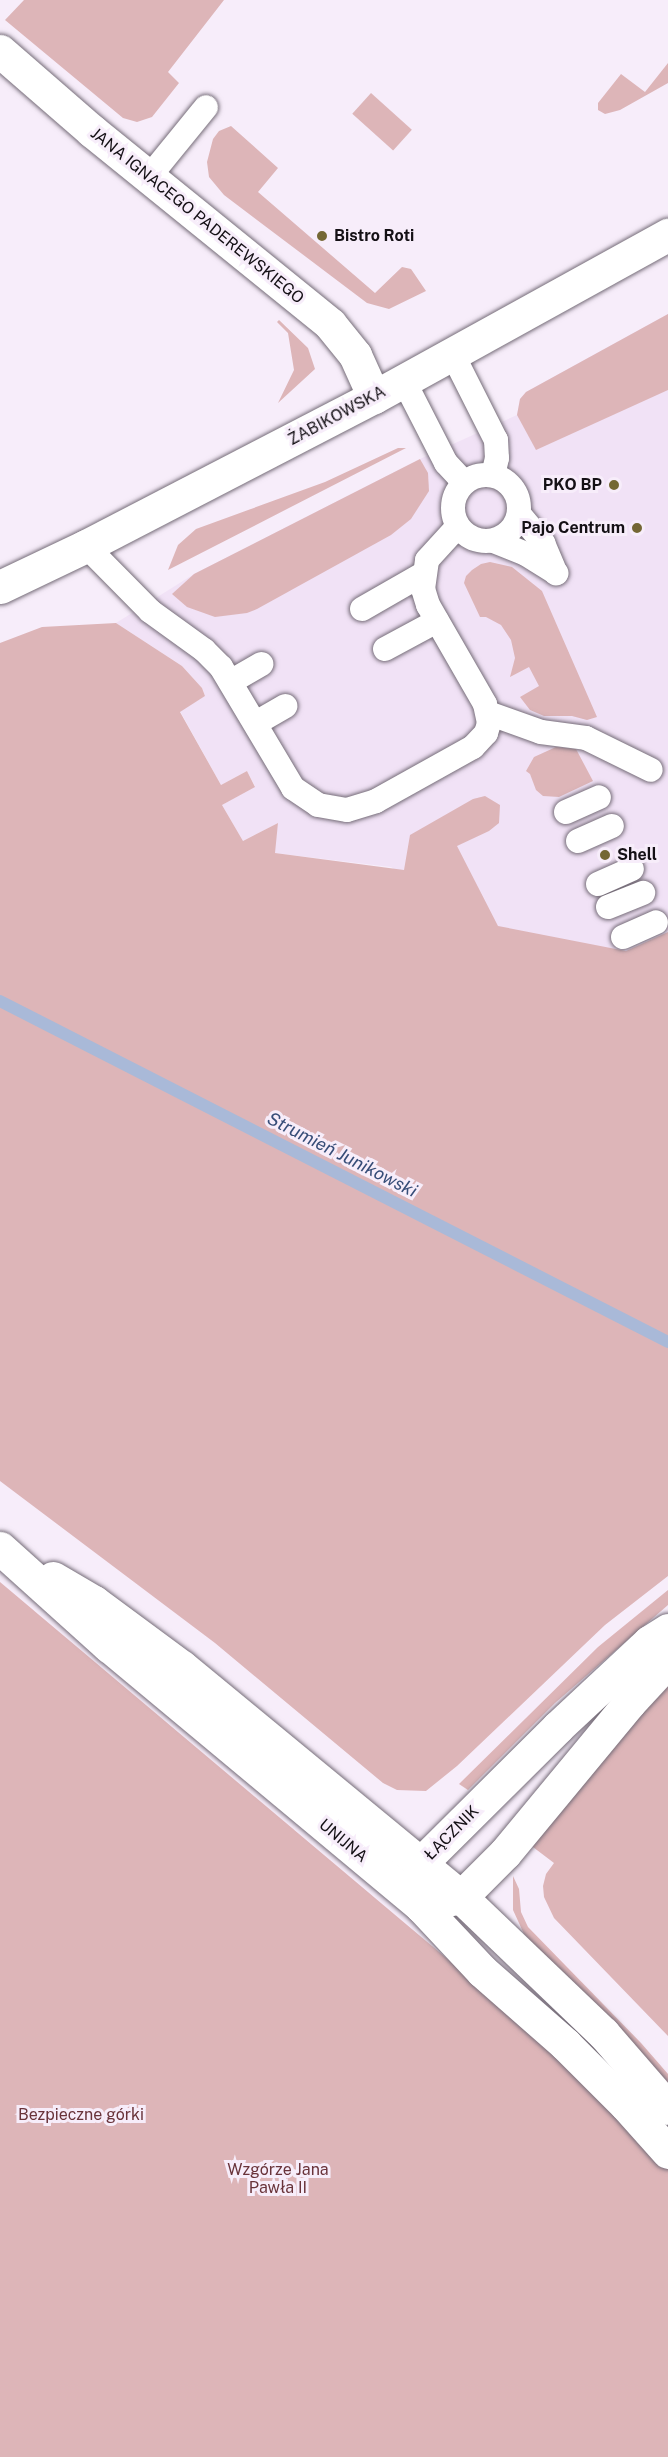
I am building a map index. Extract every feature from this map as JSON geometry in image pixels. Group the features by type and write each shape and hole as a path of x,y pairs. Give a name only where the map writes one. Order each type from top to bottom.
{"street":[{"name":"JANA IGNACEGO PADEREWSKIEGO","path":"0,51 149,177 330,324 355,355 374,397"},
{"name":"ŻABIKOWSKA","path":"0,587 86,546 374,397 668,235"},
{"name":"UNIJNA","path":"0,1547 94,1602 156,1648 461,1897 603,2033 668,2108"},
{"name":"UNIJNA","path":"0,1547 109,1646 421,1906 482,1971 565,2044 626,2105 668,2152"},
{"name":"ŁĄCZNIK","path":"421,1906 420,1864 566,1719 649,1642 668,1630"},
{"path":"421,1906 461,1897 505,1852 668,1661"}],"lane":[{"path":"149,177 206,107"},
{"path":"453,355 496,440 497,458 493,475"},
{"path":"404,381 446,463 464,482"},
{"path":"494,541 511,531 519,514 517,494 502,479 483,474 464,482 454,498 453,517 458,526 474,539 494,541 526,554 556,573 543,543 519,514"},
{"path":"86,546 135,598 204,650 232,681 293,788 318,805 347,810 376,801 473,747 486,733 488,713 437,621 423,589 426,560 458,526"},
{"path":"362,609 423,574"},
{"path":"385,650 437,621"},
{"path":"232,681 262,664"},
{"path":"256,723 285,706"},
{"path":"488,713 541,732 586,738 651,770"},
{"path":"566,812 599,797"},
{"path":"578,841 612,825"},
{"path":"598,884 632,869"},
{"path":"608,908 643,893"},
{"path":"622,937 656,922"}],"shaded area":[{"path":"668,314 668,973 483,934 391,867 274,853 278,823 243,841 222,805 255,786 247,771 221,785 180,711 205,696 202,688 182,666 116,623 194,574 420,459 517,415 520,399 526,392"}],"green space":[{"path":"24,0 224,0 168,72 179,83 152,117 137,122 123,118 5,20"},
{"path":"668,63 668,83 620,110 605,114 598,110 598,103 621,74 645,92"},
{"path":"371,93 412,130 393,151 352,114"},
{"path":"231,126 278,168 258,192 375,293 402,267 411,269 426,291 389,309 367,303 224,195 209,177 207,162 213,139 219,131"},
{"path":"668,314 668,390 536,450 517,415 520,399 526,392"},
{"path":"279,320 308,348 315,369 278,403 294,370 288,333 277,322"},
{"path":"398,448 406,448 168,570 178,545 196,529 325,482"},
{"path":"420,459 428,473 429,491 411,519 391,535 257,609 247,613 215,617 187,607 172,594 194,574"},
{"path":"490,562 512,567 542,591 597,717 587,720 572,716 544,716 530,710 520,697 539,686 529,667 510,677 515,658 511,640 501,625 486,617 480,617 464,583 466,576 472,570 481,564"},
{"path":"116,623 182,666 202,688 205,696 180,712 221,785 247,771 255,787 222,805 243,841 278,823 275,853 404,870 410,835 473,799 485,796 500,805 499,823 489,831 457,846 498,926 626,951 668,932 668,1576 605,1625 457,1766 426,1791 397,1790 383,1783 215,1643 0,1481 0,643 42,627"},
{"path":"556,747 576,749 593,781 559,797 543,796 536,790 530,774 526,771 534,757"},
{"name":"Wzgórze Jana Pawła II","path":"0,1582 541,2038 668,2167 668,2457 0,2457"},
{"path":"668,1590 668,1605 555,1703 468,1790 459,1784 598,1647"},
{"path":"668,1679 668,2036 554,1918 544,1897 543,1886 546,1874 554,1863 529,1844"},
{"path":"513,1876 519,1889 521,1912 528,1927 641,2043 668,2074 668,2085 524,1934 513,1910"}],"waterway":[{"name":"Strumień Junikowski","path":"0,1001 668,1342"}],"place":[{"name":"Bistro Roti","path":"322,236"},
{"name":"PKO BP","path":"614,485"},
{"name":"Pajo Centrum","path":"637,528"},
{"name":"Shell","path":"605,855"}],"park label":[{"name":"Bezpieczne górki","path":"81,2115"}]}
